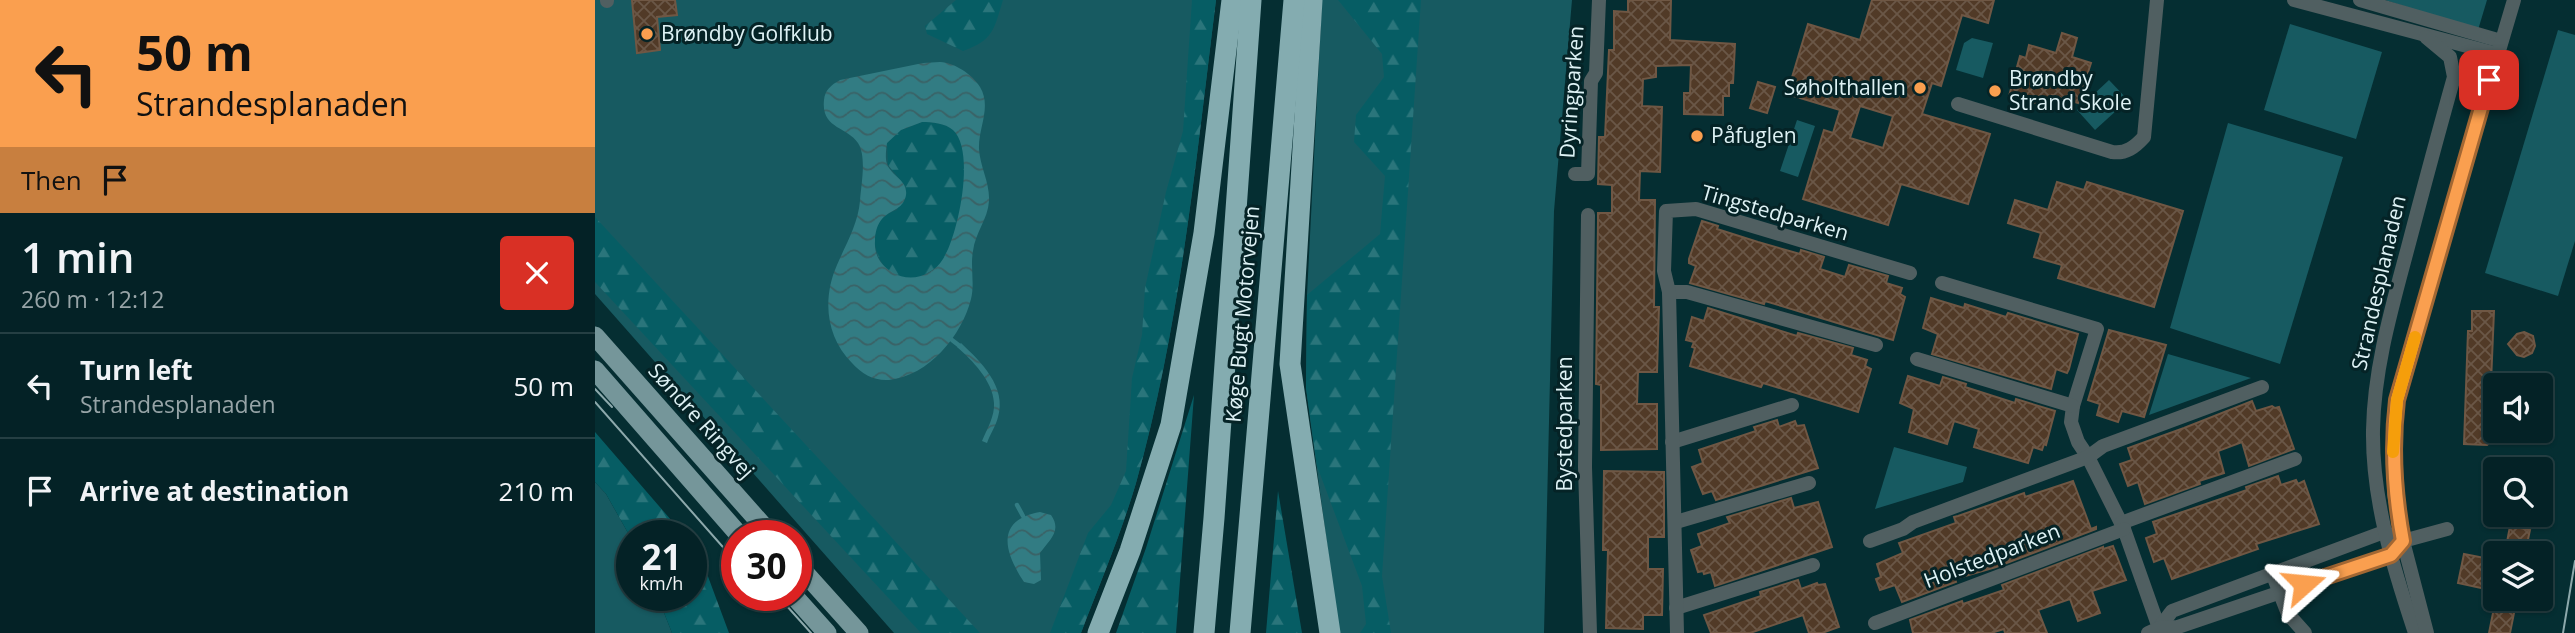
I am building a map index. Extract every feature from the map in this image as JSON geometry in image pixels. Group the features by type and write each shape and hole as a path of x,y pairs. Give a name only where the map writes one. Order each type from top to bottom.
{"highway":[{"path":"1098,633 1130,551 1171,425 1204,233 1232,0"},
{"name":"Køge Bugt Motorvejen","path":"1204,633 1251,0"},
{"name":"Køge Bugt Motorvejen","path":"1240,633 1294,0"},
{"path":"1312,0 1290,364 1330,633"}],"main road":[{"name":"Søndre Ringvej","path":"595,336 758,520"},
{"path":"595,370 726,520"},
{"path":"812,581 859,633"},
{"path":"807,611 827,633"}],"street":[{"name":"Dyringparken","path":"1575,174 1588,174 1591,81 1596,73 1599,0"},
{"path":"1958,104 2112,152 2125,152 2144,137 2157,0"},
{"path":"2294,0 2313,3"},
{"path":"2360,0 2499,47"},
{"path":"2427,633 2394,494 2393,454 2397,400 2514,0"},
{"name":"Strandesplanaden","path":"2313,3 2426,37 2499,47"},
{"name":"Strandesplanaden","path":"2415,633 2384,532 2377,495 2373,431 2376,390 2393,303 2454,77 2450,57 2426,37"},
{"name":"Tingstedparken","path":"1677,633 1669,292 1664,271 1666,211 1696,209 1910,273"},
{"name":"Bystedparken","path":"1588,215 1585,467 1590,633"},
{"path":"1942,283 2097,329 2071,422 2078,442 2122,526 2154,631"},
{"path":"1669,292 1687,292 1876,345"},
{"path":"1917,359 2074,406"},
{"path":"1870,541 1903,529 1913,522 2088,457 2103,446 2262,387"},
{"path":"1672,442 1792,405"},
{"name":"Holstedparken","path":"1875,622 2295,459"},
{"path":"1676,523 1809,483"},
{"path":"2154,631 2178,627 2391,555 2403,541 2447,529"},
{"path":"2154,631 2172,611 2384,532 2403,541"},
{"path":"1676,608 1813,565"},
{"path":"2272,573 2288,614 2305,633"}],"shaded area":[{"name":"Brøndby Golfklub","path":"595,0 1216,0 1185,243 1164,364 1136,483 1081,633 894,633 812,540 812,520 794,520 595,294"},
{"path":"1322,0 1572,0 1554,211 1544,633 1339,633 1306,388 1307,295"},
{"path":"2385,0 2487,0 2478,30"},
{"path":"2290,24 2382,52 2356,139 2264,110"},
{"path":"2558,30 2575,35 2575,241 2558,296 2485,273"},
{"path":"1972,38 1993,43 1983,78 1956,70 1964,43"},
{"path":"2109,80 2128,100 2095,130 2077,110"},
{"path":"1797,120 1815,126 1798,177 1780,171"},
{"path":"2228,123 2343,157 2280,364 2170,328"},
{"path":"2168,354 2251,378 2149,415"},
{"path":"1894,447 1967,467 1963,482 1875,509"},
{"path":"595,482 606,494 621,520 616,520 616,611 663,611 672,633 595,633"}],"green space":[{"path":"956,0 1003,0 987,38 963,51 927,34 925,26"},
{"path":"1192,0 1216,0 1185,243 1151,424 1130,502 1081,633 1050,633 1088,533 1111,505 1126,471 1132,378 1142,335 1145,288 1166,192 1183,131"},
{"path":"1338,0 1421,0 1382,576 1391,633 1360,633 1366,624 1362,586 1317,466 1306,388 1307,295 1380,234 1385,176 1354,142 1356,115 1384,77 1382,54"},
{"path":"922,122 946,126 953,130 960,141 964,156 963,193 955,232 944,259 936,268 925,274 904,278 892,273 883,264 875,239 877,227 884,217 897,210 906,187 888,165 887,143 901,130"},
{"path":"595,217 980,633 921,633 595,282"},
{"path":"1194,395 1176,633 1116,633 1146,548"},
{"path":"595,432 671,520 621,520 606,494 595,482"},
{"path":"1278,491 1302,633 1266,633"},
{"path":"707,574 729,633 672,633 663,611 707,611"}],"water":[{"path":"923,63 951,64 968,74 980,87 985,110 979,149 989,201 974,244 971,299 960,326 942,352 930,362 904,377 884,380 869,376 843,353 829,317 832,278 859,209 863,163 858,143 827,117 824,100 829,88 840,80","holes":["922,122 938,123 950,128 960,141 964,174 962,194 954,232 943,259 927,274 906,277 884,266 879,259 875,241 880,222 904,202 906,195 905,186 887,164 887,143 901,130"]},
{"path":"961,343 984,367 999,395 998,417 987,443 982,441 993,413 993,395 981,372 957,347"},
{"path":"1040,512 1051,515 1055,530 1040,553 1041,580 1034,584 1024,582 1017,571 1008,549 1008,539 1016,522"}],"building":[{"name":"Brøndby Golfklub","path":"632,0 675,0 677,15 657,17 660,50 637,53"},
{"path":"1628,0 1671,0 1670,40 1735,44 1733,83 1729,83 1729,96 1723,96 1723,115 1684,114 1684,93 1690,93 1691,65 1656,66 1656,77 1643,79 1642,106 1662,107 1660,172 1640,171 1639,200 1655,200 1654,307 1659,307 1657,372 1638,372 1637,404 1657,404 1657,449 1601,450 1601,385 1596,384 1598,213 1612,213 1612,185 1598,184 1599,137 1605,137 1609,50 1614,50 1614,11 1628,12"},
{"path":"1872,0 1994,0 1988,23 1962,15 1941,86 1932,83 1922,114 1990,134 1968,204 1901,184 1888,225 1803,199 1824,130 1833,133 1840,110 1787,94 1808,24 1860,40","holes":["1860,106 1893,116 1883,148 1850,138"]},
{"path":"2062,33 2077,38 2072,57 2091,63 2078,103 2052,95 2048,107 2009,96 2020,56 2026,58 2029,45 2056,53"},
{"path":"1758,82 1775,87 1767,113 1750,108"},
{"path":"2057,182 2084,190 2087,182 2183,211 2154,307 2058,278 2062,265 2034,257 2041,233 2008,223 2015,200 2048,210"},
{"path":"1702,221 1718,226 1717,229 1758,242 1800,254 1801,250 1824,257 1820,269 1845,277 1849,265 1888,276 1886,283 1902,288 1900,294 1905,297 1893,340 1765,301 1764,304 1690,283 1696,266 1689,263 1689,259"},
{"path":"1931,298 1964,308 1965,304 2006,317 2008,313 2078,334 2067,373 2056,369 2051,389 1932,354 1938,334 1923,328"},
{"path":"1708,308 1797,336 1798,333 1853,348 1851,355 1867,360 1865,366 1871,369 1858,412 1763,383 1761,387 1690,366 1695,348 1692,347 1694,342 1686,340 1692,317 1704,321"},
{"path":"2472,311 2494,311 2491,373 2483,373 2483,443 2489,443 2487,445 2464,444 2468,331 2472,331"},
{"path":"2109,330 2166,345 2144,417 2122,411 2118,422 2097,415 2100,404 2088,400"},
{"path":"2524,332 2533,336 2535,346 2532,353 2524,357 2517,355 2508,344 2517,334"},
{"path":"1908,376 1940,386 1943,377 2015,403 2016,399 2055,411 2046,445 2044,444 2042,450 2033,447 2028,463 1974,447 1979,429 1954,421 1947,444 1909,432 1914,409 1900,403"},
{"path":"2252,401 2256,411 2272,406 2279,407 2294,449 2249,466 2242,442 2218,451 2224,473 2145,504 2138,482 2128,486 2120,464 2132,460 2128,448"},
{"path":"1777,420 1779,427 1795,421 1797,426 1804,425 1818,468 1716,500 1712,491 1703,494 1692,467 1703,463 1699,450 1756,431 1754,427"},
{"path":"1604,471 1664,472 1664,537 1648,537 1648,569 1663,569 1662,615 1643,615 1643,629 1606,628 1608,550 1603,550"},
{"path":"2278,476 2281,485 2296,480 2298,484 2304,481 2319,524 2256,544 2258,549 2172,579 2164,558 2154,562 2146,538 2157,534 2153,522 2247,490 2246,487"},
{"path":"2073,481 2091,529 2096,529 1996,567 1955,579 1956,582 1902,602 1895,585 1880,590 1876,579 1881,577 1877,564 1903,553 1899,543 1956,523 1954,517 2024,493 2025,497"},
{"path":"1791,498 1794,508 1818,502 1832,547 1715,586 1711,572 1698,572 1691,550 1702,546 1698,534 1730,523 1727,517"},
{"path":"2510,527 2530,530 2528,541 2507,541"},
{"path":"2113,546 2126,580 2092,591 2100,613 2078,621 2070,599 2038,610 2047,633 2005,633 2004,629 1991,633 1913,633 1910,620 1962,601 1963,604 2004,590 2002,585 2103,547"},
{"path":"2464,554 2483,558 2483,588 2458,583"},
{"path":"1798,580 1801,589 1817,583 1825,584 1839,627 1822,633 1809,633 1803,615 1750,633 1711,633 1704,615"},
{"path":"2493,611 2514,611 2510,633 2489,633"}],"waterway":[{"path":"952,340 961,347"},
{"path":"1017,505 1023,516"}],"tram line":[{"path":"595,389 612,407"},
{"path":"595,402 721,545"},
{"path":"2563,633 2575,561"},
{"path":"791,611 811,633"}],"slow traffic":[{"path":"2393,452 2397,400 2415,337"}],"place":[{"name":"Brøndby Golfklub","path":"647,34"},
{"name":"Søholthallen","path":"1920,88"},
{"name":"Brøndby Strand Skole","path":"1995,91"},
{"name":"Påfuglen","path":"1697,136"}],"route":[{"path":"2304,584 2391,555 2403,541 2393,474 2393,427 2397,400 2489,80"}]}
